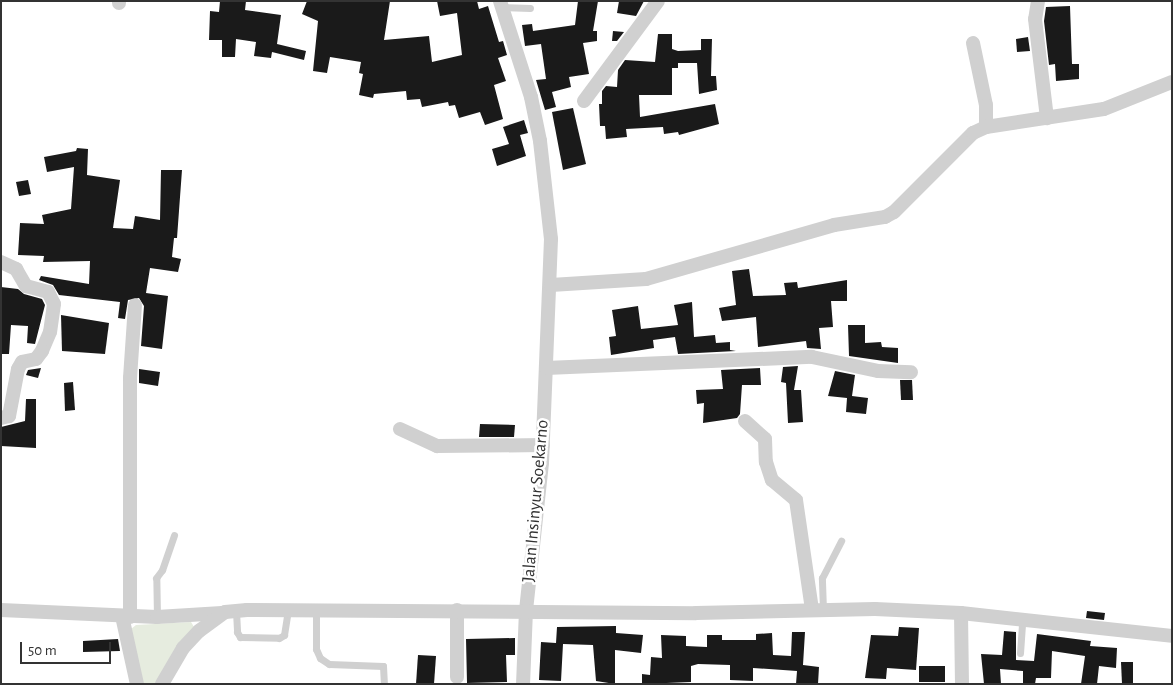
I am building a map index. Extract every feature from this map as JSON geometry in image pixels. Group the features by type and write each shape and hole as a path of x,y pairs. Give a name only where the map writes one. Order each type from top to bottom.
{"street":[{"path":"584,101 658,1"},
{"path":"1038,1 1035,19 1047,118"},
{"name":"Jalan Insinyur Soekarno","path":"501,4 531,97 544,168 545,195 551,239 551,285 543,445 526,610 523,684"},
{"path":"973,43 986,105 986,127"},
{"path":"551,285 646,279 834,225 885,217 894,212 951,152 973,133 986,127 1104,108 1172,82"},
{"path":"1,262 16,270 26,286 48,292 54,304 50,332 42,351 36,359 22,362 18,368 9,416 1,418"},
{"path":"135,305 130,378 126,616 137,684"},
{"path":"546,368 812,357 878,371 910,372"},
{"path":"745,420 765,439 766,462 772,480 796,500 817,610"},
{"path":"400,429 437,446 543,445"},
{"path":"1,610 156,617 231,611 288,610 817,610 960,613 1172,636"},
{"path":"457,610 457,677"},
{"path":"162,684 183,648 199,631 231,611"},
{"path":"960,613 962,684"}],"lane":[{"path":"501,4 530,8"},
{"path":"156,617 156,578 162,570 174,535"},
{"path":"817,610 822,578 841,541"},
{"path":"231,611 240,636 279,638 284,635 288,610"},
{"path":"316,610 316,649 320,658 329,664 383,666 384,684"},
{"path":"1020,653 1022,621"}],"shaded area":[{"path":"191,622 194,627 155,684 141,684 131,629 136,625"}],"building":[{"path":"220,1 246,1 245,10 281,15 277,44 306,51 304,60 272,52 271,58 254,56 256,42 236,39 235,57 222,57 222,40 209,40 210,11 219,12"},
{"path":"307,1 390,1 384,40 429,36 432,62 462,55 457,13 440,16 437,1 477,1 479,9 488,6 499,42 503,41 507,55 498,58 506,81 494,85 503,119 485,125 480,112 459,118 455,105 449,106 448,102 422,107 420,99 407,100 406,91 374,94 373,98 359,95 363,74 359,73 361,62 330,57 327,73 313,71 318,21 302,14"},
{"path":"578,1 598,1 593,31 597,31 597,41 583,43 589,74 569,77 571,87 552,92 556,107 545,110 536,80 546,79 541,44 525,46 522,25 532,24 533,31 575,25"},
{"path":"619,1 644,1 636,16 617,13"},
{"path":"1070,6 1072,64 1079,64 1079,79 1056,81 1055,64 1049,65 1044,21 1046,7"},
{"path":"613,31 624,32 617,41 612,41"},
{"path":"658,34 672,34 672,49 678,51 701,50 701,39 712,39 711,76 716,76 717,90 699,94 697,63 678,63 678,68 672,68 672,95 639,95 640,117 715,104 719,124 679,135 678,132 664,134 663,127 626,129 627,137 606,139 605,126 600,126 599,104 602,104 602,91 606,86 617,87 618,70 625,60 655,62"},
{"path":"1028,37 1030,51 1017,52 1016,39"},
{"path":"573,108 586,164 563,170 552,112"},
{"path":"524,120 528,133 520,135 526,156 497,166 492,149 509,144 503,127"},
{"path":"77,148 88,149 87,175 120,180 113,228 133,229 135,216 160,220 161,170 182,170 177,238 174,238 172,257 181,259 178,272 150,268 146,293 168,296 162,349 141,346 144,306 139,298 128,300 125,319 118,318 120,302 59,295 53,285 39,280 41,276 89,284 90,261 43,262 44,256 18,255 20,223 44,224 42,215 71,209 74,167 47,172 44,157 76,151"},
{"path":"28,180 31,194 19,196 16,182"},
{"path":"749,269 753,296 786,295 784,283 797,282 798,288 847,280 847,301 831,301 833,327 819,328 821,349 807,348 806,341 758,347 756,317 722,321 719,308 736,305 732,271"},
{"path":"1,287 18,289 24,294 42,299 45,305 35,344 27,343 28,326 11,325 9,354 1,354"},
{"path":"692,302 694,337 715,335 716,343 730,342 730,350 736,351 678,354 675,337 653,340 654,348 611,355 609,337 616,336 612,310 638,306 641,329 678,325 674,305"},
{"path":"61,315 109,323 105,354 62,351"},
{"path":"848,325 865,325 865,343 881,342 882,347 898,348 898,363 849,356"},
{"path":"798,366 794,390 801,390 803,422 788,423 786,383 781,382 783,367"},
{"path":"41,368 38,378 26,375 28,370"},
{"path":"760,368 761,385 742,385 740,414 737,418 703,423 704,403 697,404 696,390 723,389 721,370"},
{"path":"139,369 160,372 158,386 139,383"},
{"path":"835,371 855,375 852,396 868,398 866,414 846,412 847,398 828,396"},
{"path":"900,380 912,380 913,400 901,400"},
{"path":"73,382 75,410 65,411 64,383"},
{"path":"26,399 36,399 36,448 1,446 1,427 25,421"},
{"path":"480,424 515,425 514,437 479,437"},
{"path":"1087,611 1105,613 1104,620 1086,618"},
{"path":"616,626 616,633 643,635 641,653 615,650 615,684 596,681 593,645 563,644 561,681 539,680 541,642 556,643 557,627"},
{"path":"899,627 919,628 916,670 887,668 886,679 865,678 871,635 898,636"},
{"path":"1004,631 1016,632 1016,660 1034,661 1037,634 1091,641 1090,646 1117,648 1116,668 1099,666 1097,684 1081,684 1085,656 1052,651 1051,678 1036,678 1035,684 1023,684 1023,671 1000,669 1001,684 984,684 981,654 1002,655"},
{"path":"792,632 805,632 803,665 819,667 818,684 796,684 797,671 753,668 753,681 730,680 730,665 698,664 691,666 691,682 642,684 642,674 650,675 651,657 662,658 661,635 686,636 686,646 707,647 707,635 722,635 722,640 756,640 756,634 772,633 773,655 791,656"},
{"path":"515,638 515,655 506,655 507,682 467,683 466,639"},
{"path":"118,639 120,651 83,652 83,641"},
{"path":"418,655 436,656 434,684 416,684"},
{"path":"1121,662 1133,662 1133,684 1122,684"},
{"path":"919,666 945,666 945,682 919,682"}]}
